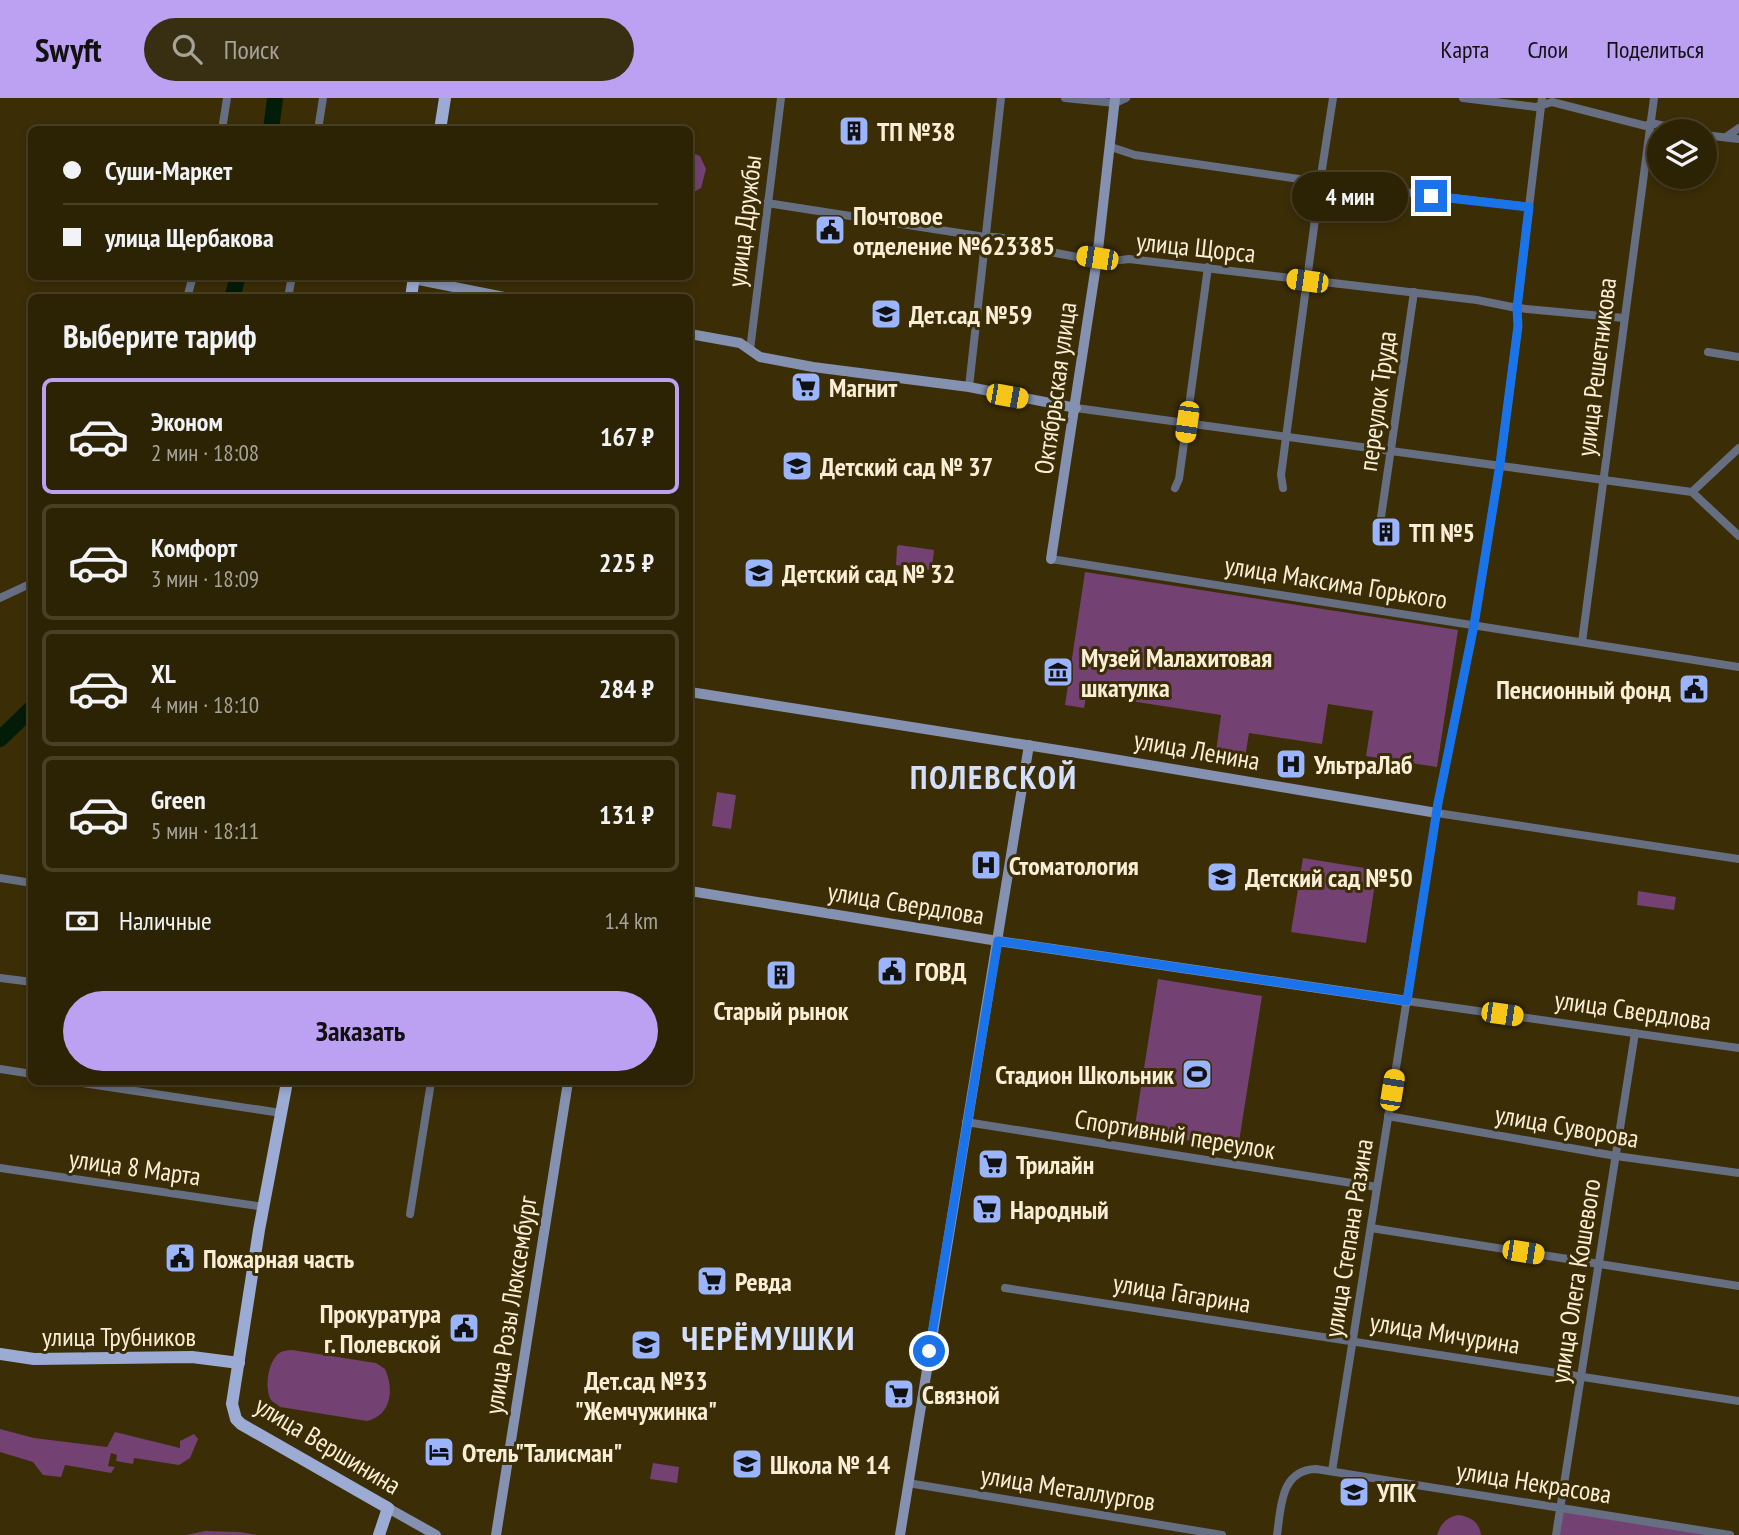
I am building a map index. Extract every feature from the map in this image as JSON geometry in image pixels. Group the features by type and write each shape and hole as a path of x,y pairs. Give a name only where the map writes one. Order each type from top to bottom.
{"main road":[{"path":"441,126 445,98"},
{"name":"улица Вершинина","path":"286,1085 232,1404 238,1421 388,1508"},
{"name":"улица Трубников","path":"0,1354 34,1359 192,1357 239,1363"},
{"path":"379,1535 388,1508"}],"street":[{"path":"223,126 227,98"},
{"path":"319,126 323,98"},
{"name":"улица Дружбы","path":"750,350 781,98"},
{"path":"969,387 1001,98"},
{"path":"1065,98 1126,98"},
{"path":"1283,488 1282,475 1333,98"},
{"path":"1463,98 1536,107 1542,101 1552,102 1647,125"},
{"name":"улица Решетникова","path":"1651,119 1654,98"},
{"name":"Октябрьская улица","path":"1051,559 1097,258 1115,100"},
{"name":"улица Степана Разина","path":"1332,1471 1437,813 1474,625 1500,464 1542,101"},
{"path":"1726,137 1739,128"},
{"path":"1717,136 1739,139"},
{"path":"1111,147 1135,156 1320,179 1334,175 1363,179 1386,190 1529,207"},
{"name":"улица Решетникова","path":"1582,642 1647,152"},
{"name":"улица Щорса","path":"767,203 985,237 997,236 1050,251 1116,261 1129,259 1208,267 1414,292 1517,308 1624,318"},
{"path":"1175,488 1179,479 1208,267"},
{"path":"425,280 490,294"},
{"name":"переулок Труда","path":"1381,517 1414,292"},
{"path":"693,335 740,343 761,357 813,367 969,387 1076,408 1692,492 1739,536"},
{"path":"1708,352 1739,357"},
{"path":"1692,492 1739,448"},
{"name":"улица Максима Горького","path":"1051,559 1739,667"},
{"path":"0,598 28,585"},
{"name":"улица Ленина","path":"693,692 1739,859"},
{"path":"900,1535 1029,745"},
{"path":"0,878 28,882"},
{"name":"улица Свердлова","path":"693,891 998,941 1739,1048"},
{"path":"0,978 28,982"},
{"name":"улица Олега Кошевого","path":"1556,1535 1635,1033"},
{"path":"0,1069 28,1073"},
{"path":"96,1085 281,1113"},
{"path":"410,1214 431,1085"},
{"name":"улица Розы Люксембург","path":"496,1535 568,1085"},
{"name":"улица Суворова","path":"1388,1116 1616,1156 1739,1173"},
{"name":"Спортивный переулок","path":"966,1122 1377,1187"},
{"name":"улица 8 Марта","path":"0,1168 264,1207"},
{"path":"1370,1228 1739,1286"},
{"name":"улица Гагарина","path":"1005,1288 1353,1340"},
{"name":"улица Мичурина","path":"1353,1340 1739,1401"},
{"name":"улица Некрасова","path":"1277,1535 1284,1492 1290,1479 1309,1469 1730,1535"},
{"name":"улица Металлургов","path":"908,1483 1222,1535"},
{"name":"улица Вершинина","path":"388,1508 436,1535"}],"shaded area":[{"path":"693,153 700,156 706,169 701,188 693,192"},
{"path":"899,545 934,550 931,570 896,565"},
{"path":"1085,572 1458,630 1437,767 1366,756 1373,711 1328,704 1322,744 1249,733 1244,764 1215,759 1221,715 1124,700 1126,687 1089,681 1084,708 1065,705"},
{"path":"717,792 736,795 731,829 712,826"},
{"path":"1303,858 1377,870 1366,943 1291,932"},
{"path":"1638,891 1676,897 1674,910 1637,905"},
{"name":"Стадион Школьник","path":"1158,979 1262,996 1238,1148 1134,1132"},
{"path":"292,1350 376,1363 385,1369 390,1385 386,1407 382,1413 367,1421 280,1407 269,1395 268,1374 277,1356"},
{"path":"0,1429 34,1438 107,1447 115,1432 180,1448 180,1441 194,1434 198,1439 190,1458 179,1465 134,1458 133,1464 116,1461 117,1455 111,1453 108,1466 115,1467 111,1473 65,1465 61,1477 43,1475 33,1462 0,1452"},
{"path":"653,1463 679,1467 677,1483 650,1479"},
{"path":"1563,1511 1711,1535 1559,1535"},
{"path":"1458,1515 1473,1520 1481,1535 1437,1535 1444,1522"},
{"path":"205,1531 240,1532 257,1535 186,1535"}],"waterway":[{"path":"272,126 275,98"},
{"path":"233,294 237,280"},
{"path":"0,739 28,712"}],"place":[{"name":"ТП №38","path":"854,131"},
{"name":"Почтовое отделение №623385","path":"830,230"},
{"name":"Дет.сад №59","path":"886,314"},
{"name":"Магнит","path":"806,387"},
{"name":"Детский сад № 37","path":"797,466"},
{"name":"ТП №5","path":"1386,532"},
{"name":"Детский сад № 32","path":"759,573"},
{"name":"Музей Малахитовая шкатулка","path":"1058,672"},
{"name":"Пенсионный фонд","path":"1694,689"},
{"name":"УльтраЛаб","path":"1291,764"},
{"name":"Стоматология","path":"986,865"},
{"name":"Детский сад №50","path":"1222,877"},
{"name":"ГОВД","path":"892,971"},
{"name":"Старый рынок","path":"781,975"},
{"name":"Стадион Школьник","path":"1197,1074"},
{"name":"Трилайн","path":"993,1164"},
{"name":"Народный","path":"987,1209"},
{"name":"Пожарная часть","path":"180,1258"},
{"name":"Ревда","path":"712,1281"},
{"name":"Прокуратура г. Полевской","path":"464,1328"},
{"name":"Дет.сад №33 \"Жемчужинка\"","path":"646,1345"},
{"name":"Связной","path":"899,1394"},
{"name":"Отель\"Талисман\"","path":"439,1452"},
{"name":"Школа № 14","path":"747,1464"},
{"name":"УПК","path":"1354,1492"}],"district":[{"name":"ПОЛЕВСКОЙ","path":"994,776"},
{"name":"ЧЕРЁМУШКИ","path":"769,1337"}],"route":[{"path":"929,1351 998,941 1407,1001 1438,803 1474,625 1500,464 1518,326 1517,308 1529,207 1431,196"}]}
